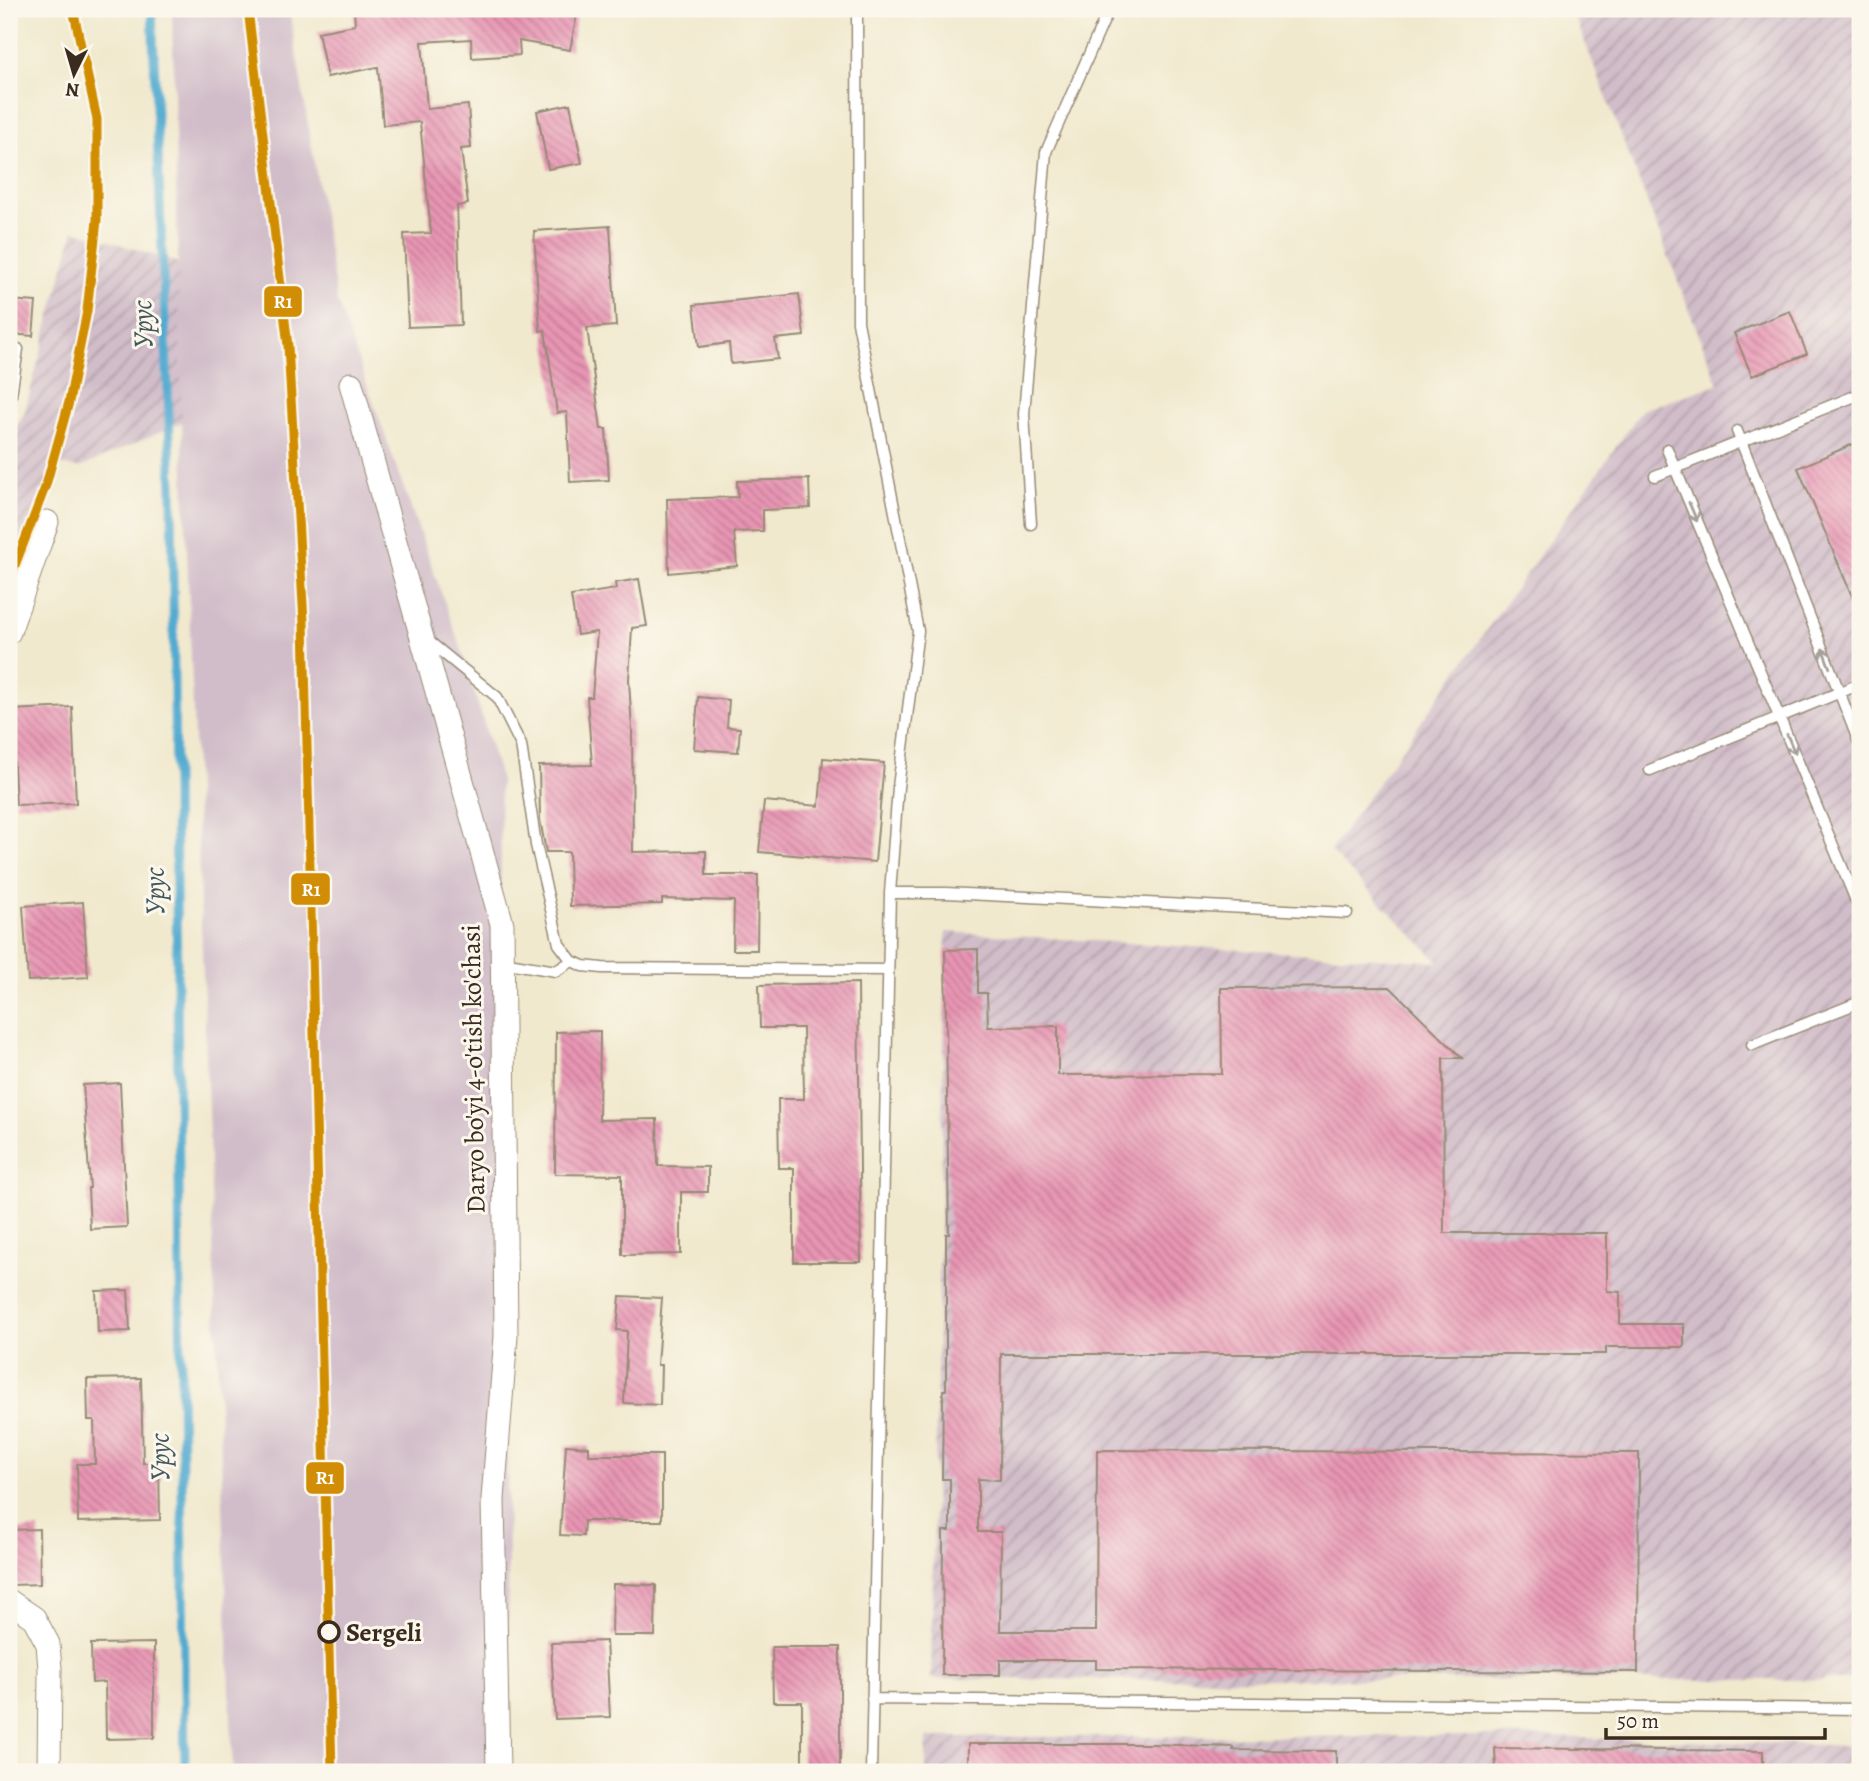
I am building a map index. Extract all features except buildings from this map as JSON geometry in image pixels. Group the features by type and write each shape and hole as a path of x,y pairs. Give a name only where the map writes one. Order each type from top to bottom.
{"street":[{"name":"Daryo bo'yi 4-o'tish ko'chasi","path":"351,384 502,925 506,1336 494,1499 498,1772"},
{"path":"9,632 47,522"},
{"path":"9,1601 34,1618 48,1644 49,1772"}],"lane":[{"path":"857,9 858,322 918,631 898,787 890,893 871,1772"},
{"path":"1031,524 1024,414 1046,152 1109,9"},
{"path":"9,408 18,349"},
{"path":"1655,476 1739,436 1860,394"},
{"path":"1739,436 1860,745"},
{"path":"1667,449 1860,910"},
{"path":"421,634 497,697 522,745 536,845 559,944 572,961 583,966 602,968 888,970"},
{"path":"1650,770 1860,684"},
{"path":"890,893 946,893 1347,913"},
{"path":"502,962 556,971 572,961"},
{"path":"1752,1045 1860,1002"},
{"path":"872,1699 1860,1709"}],"shaded area":[{"name":"Sergeli","path":"172,9 289,9 337,301 461,648 500,778 510,1772 233,1772 182,420"},
{"path":"1572,9 1860,9 1860,1680 931,1679 946,932 1439,962 1330,851 1642,410 1718,384"},
{"path":"74,230 179,263 183,422 79,468 60,465 9,606 9,439 24,414"},
{"path":"1512,1736 1860,1746 1860,1772 926,1772 926,1737"}],"waterway":[{"name":"Урус","path":"152,9 172,489 185,1772"}],"transit line":[{"name":"R1","path":"9,581 46,485 69,402 87,311 97,220 97,119 73,9"},
{"name":"R1","path":"248,9 288,346 304,622 332,1772"}],"place":[{"name":"Sergeli","path":"329,1632"}]}
